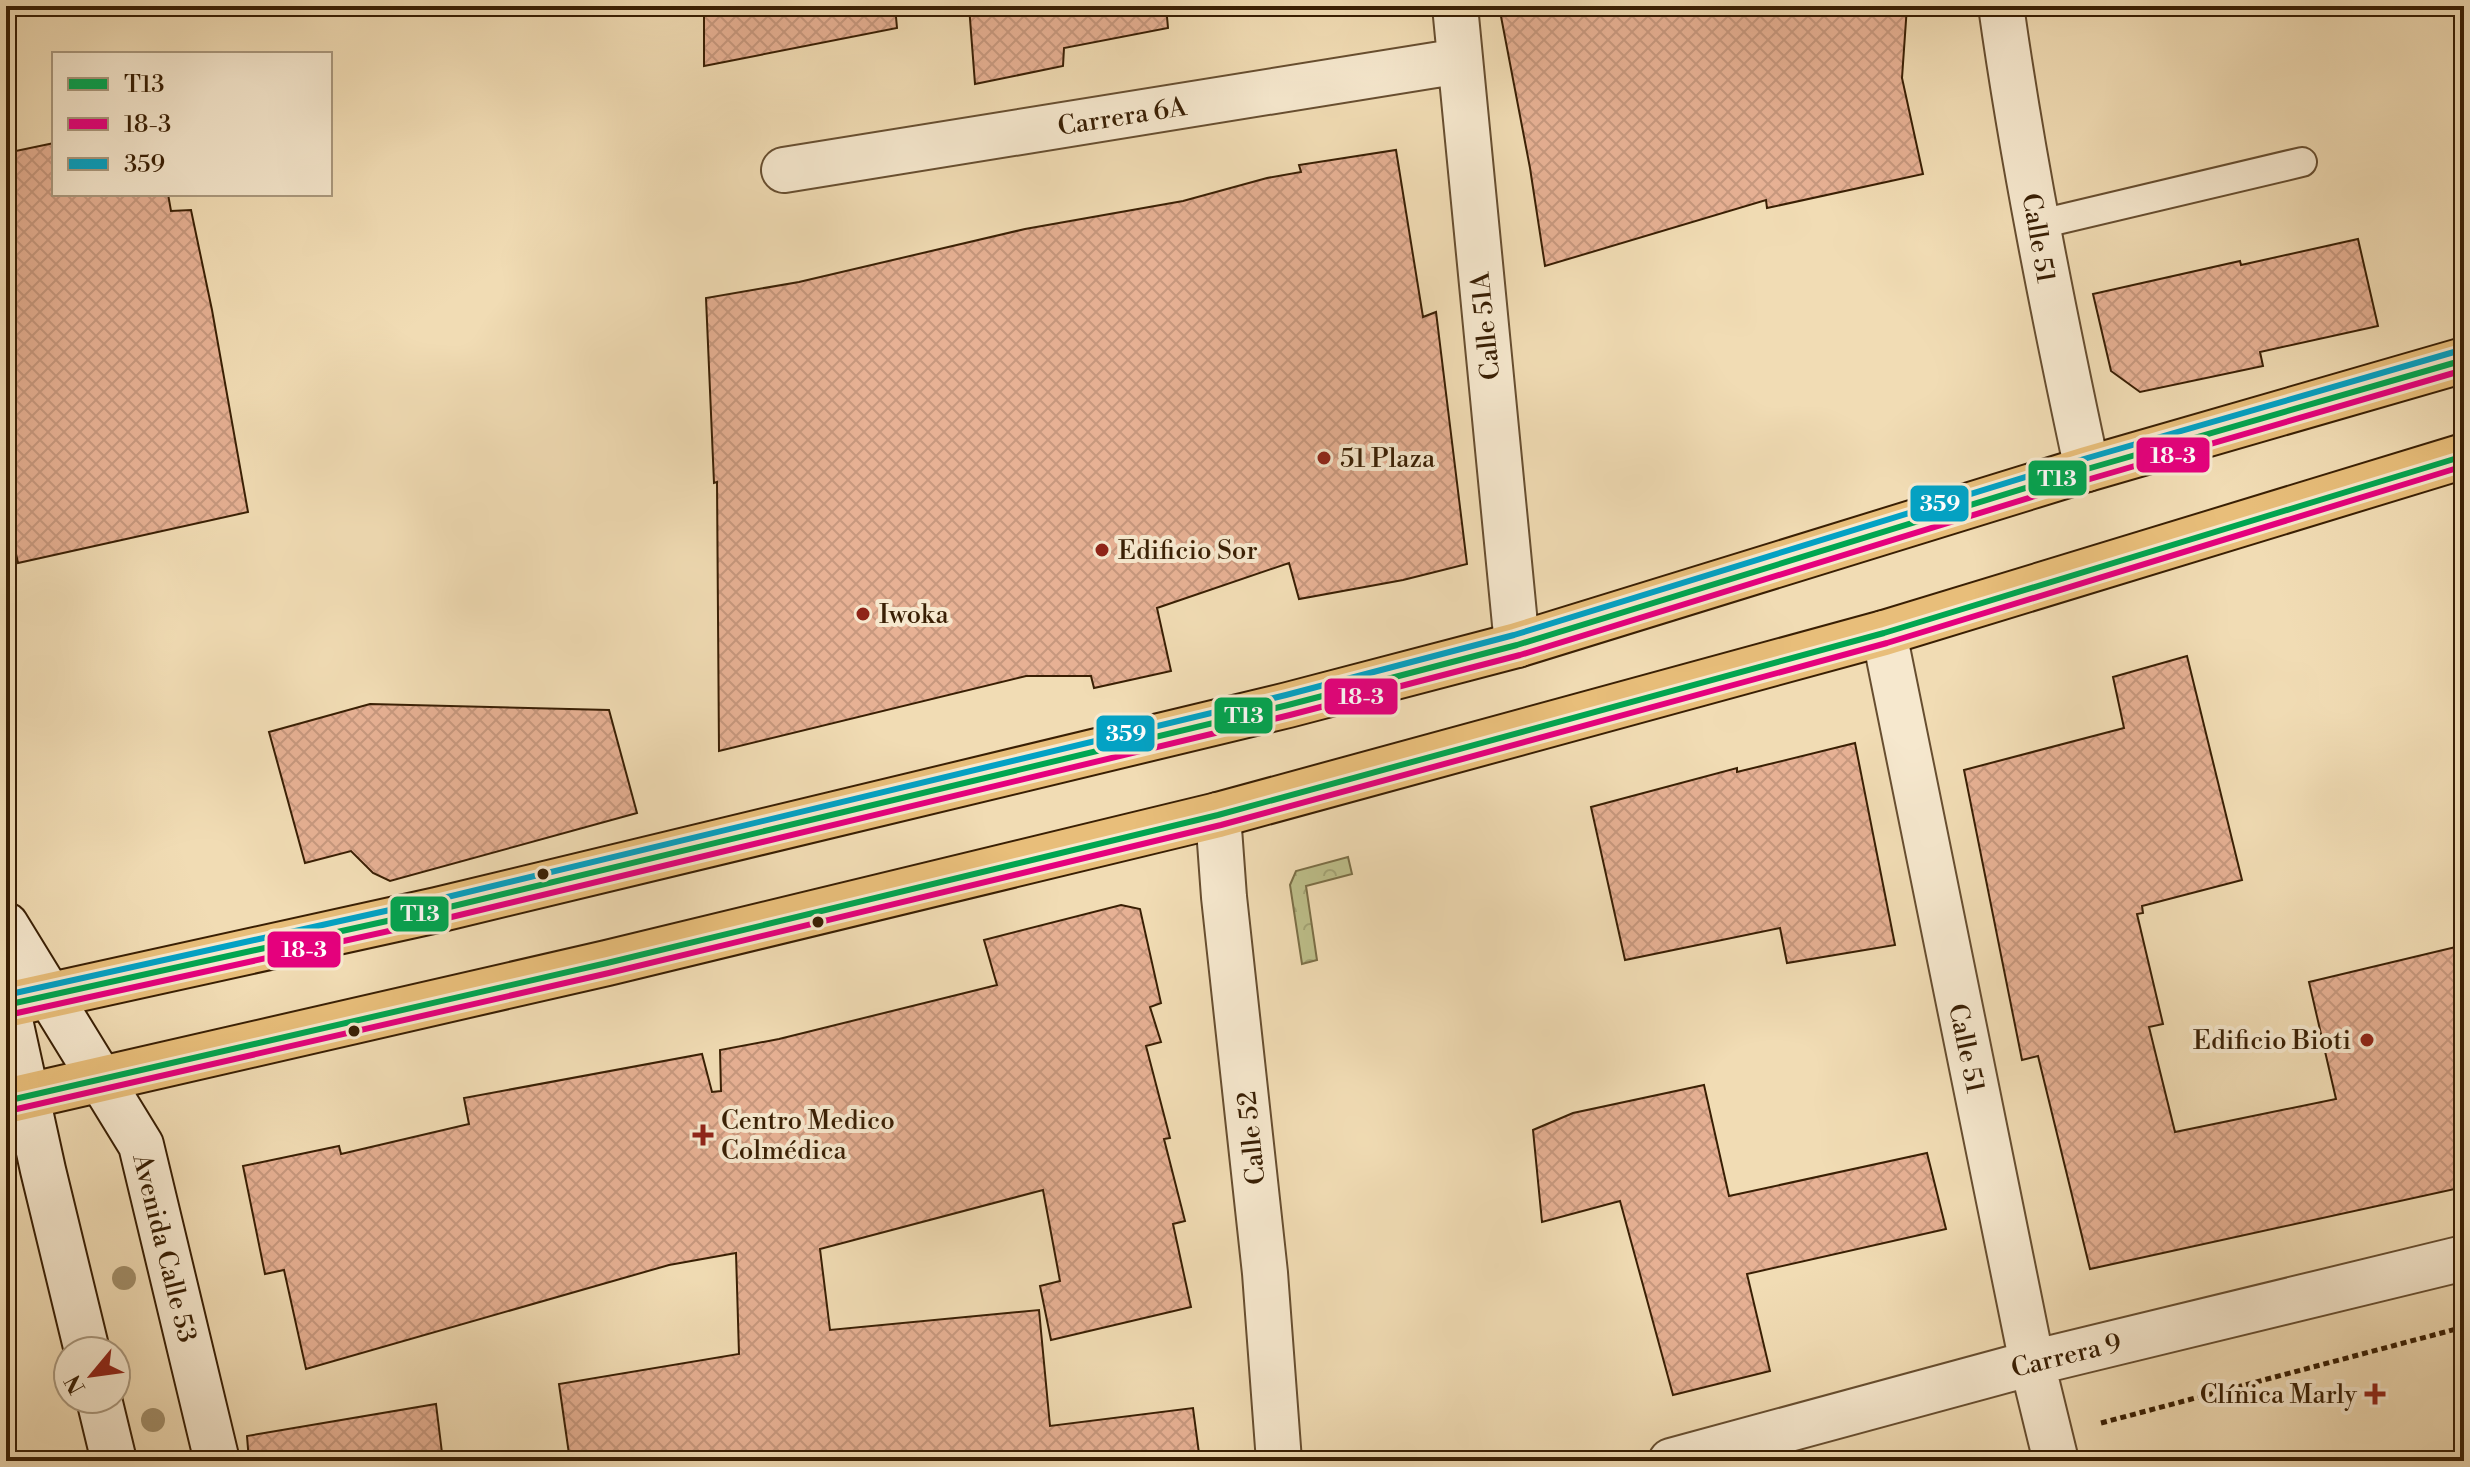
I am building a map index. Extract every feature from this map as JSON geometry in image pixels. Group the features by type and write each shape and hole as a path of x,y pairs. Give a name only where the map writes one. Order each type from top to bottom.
{"main road":[{"path":"6,1004 452,906 1288,705 1517,645 2087,469 2464,360"},
{"path":"17,1099 607,963 1218,815 1884,633 2464,456"}],"street":[{"name":"Calle 51A","path":"1455,6 1517,645"},
{"name":"Calle 51","path":"2001,6 2036,225 2087,469"},
{"name":"Carrera 6A","path":"784,170 1460,61"},
{"name":"Calle 51","path":"1884,633 2032,1363 2056,1461"},
{"name":"Calle 52","path":"1218,815 1224,897 1265,1273 1279,1461"},
{"name":"Avenida Calle 53","path":"6,925 141,1145 217,1461"},
{"path":"6,1004 17,1099 83,1335"},
{"name":"Carrera 9","path":"1671,1461 2032,1363 2464,1258"},
{"path":"103,1415 114,1461"}],"lane":[{"path":"2036,225 2302,162"}],"path":[{"path":"2096,1424 2464,1327"}],"green space":[{"path":"1348,857 1352,874 1306,886 1317,960 1302,964 1290,885 1296,871"}],"building":[{"path":"704,6 895,6 897,28 704,66"},
{"path":"969,6 1166,6 1168,28 1064,48 1063,66 975,84"},
{"path":"1499,6 1907,6 1902,78 1923,174 1767,208 1766,200 1545,266"},
{"path":"52,143 52,196 168,196 171,211 191,210 248,512 18,563 6,509 6,153"},
{"path":"1396,150 1423,317 1436,312 1467,564 1403,580 1299,599 1289,563 1157,608 1171,671 1094,688 1091,676 1026,676 719,751 717,482 714,483 706,298 799,282 1025,229 1183,201 1301,172 1299,165"},
{"path":"2358,239 2378,326 2260,352 2263,366 2140,392 2111,371 2093,294 2240,261 2241,265"},
{"path":"2187,656 2242,880 2142,906 2143,913 2137,914 2163,1024 2149,1027 2175,1132 2336,1099 2309,982 2464,945 2464,1187 2090,1269 2038,1056 2022,1060 1964,770 2124,728 2113,677"},
{"path":"370,704 609,710 637,813 390,881 373,873 351,851 305,863 269,732"},
{"path":"1855,743 1895,945 1787,963 1780,928 1625,960 1591,807 1737,768 1737,772"},
{"path":"1121,905 1140,909 1161,1003 1150,1007 1161,1042 1146,1046 1170,1138 1164,1139 1185,1221 1173,1224 1191,1307 1051,1340 1040,1286 1060,1281 1043,1190 820,1249 830,1330 1039,1310 1050,1426 1193,1408 1200,1461 570,1461 559,1384 739,1354 736,1253 669,1265 306,1369 284,1270 265,1274 243,1166 339,1146 341,1154 469,1124 464,1098 702,1054 712,1092 721,1091 720,1050 779,1039 997,985 984,940"},
{"path":"1704,1085 1729,1196 1927,1153 1946,1229 1747,1274 1770,1371 1673,1395 1620,1201 1542,1222 1533,1130 1573,1113"},
{"path":"436,1404 443,1461 249,1461 247,1436"}],"transit line":[{"name":"359","path":"6,995 435,900 1286,695 1514,635 2084,459 2461,350"},
{"name":"T13","path":"6,1005 437,910 1288,705 1517,645 2087,469 2464,360"},
{"name":"18-3","path":"8,1015 439,920 1290,715 1520,655 2090,479 2464,370"},
{"name":"T13","path":"6,1101 607,963 1218,815 1884,633 2464,456"},
{"name":"18-3","path":"8,1111 609,973 1221,825 1887,643 2464,466"}],"place":[{"name":"51 Plaza","path":"1324,458"},
{"name":"Edificio Sor","path":"1102,550"},
{"name":"Iwoka","path":"863,614"},
{"name":"Edificio Bioti","path":"2367,1040"},
{"name":"Centro Medico Colmédica","path":"703,1135"},
{"name":"Clínica Marly","path":"2375,1394"}]}
